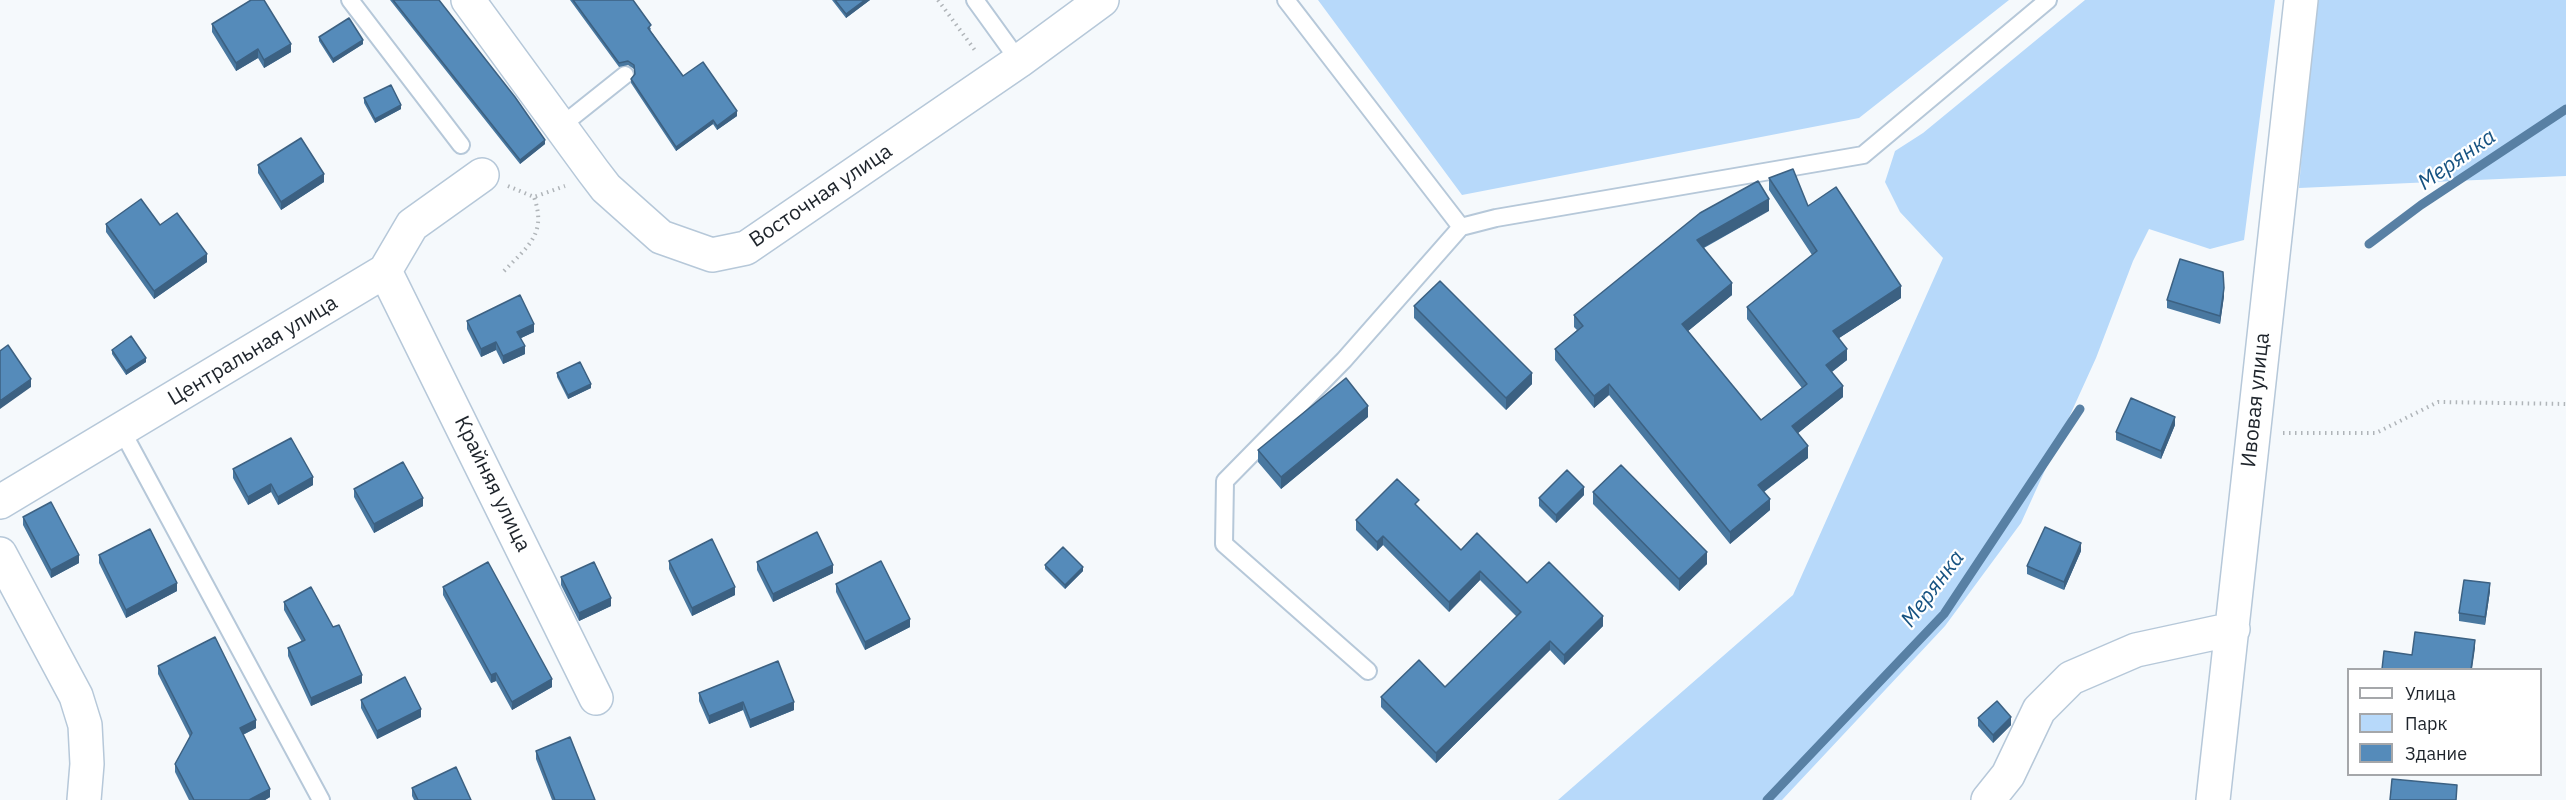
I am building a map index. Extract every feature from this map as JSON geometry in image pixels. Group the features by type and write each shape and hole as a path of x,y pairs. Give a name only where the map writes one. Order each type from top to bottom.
{"street":[{"name":"Восточная улица","path":"468,0 606,188 661,237 712,255 746,248 1007,69 1102,0"},
{"name":"Ивовая улица","path":"2213,800 2301,0"},
{"path":"386,272 412,225 482,175"},
{"name":"Центральная улица","path":"0,502 386,272"},
{"name":"Крайняя улица","path":"386,272 596,698"},
{"path":"0,554 76,696 85,735 87,764 84,800"},
{"path":"1988,800 2008,775 2039,710 2071,678 2136,650 2233,629"}],"lane":[{"path":"350,0 461,145"},
{"path":"975,0 1007,69"},
{"path":"1286,0 1461,227"},
{"path":"1368,671 1224,544 1225,481 1344,360 1461,227 1508,216 1863,155 2048,0"},
{"path":"561,126 625,75"},
{"path":"121,429 321,800"}],"path":[{"path":"938,0 1007,69"},
{"path":"482,175 534,197 556,190 593,171"},
{"path":"504,271 534,239 540,215 534,197"},
{"path":"2252,433 2376,434 2438,402 2566,404"}],"green space":[{"path":"1318,0 2009,0 1859,118 1462,195"},
{"path":"2085,0 2275,0 2244,240 2210,249 2149,229 2133,261 2096,358 2021,523 1945,626 1782,800 1558,800 1793,595 1943,258 1900,212 1885,182 1895,151 1923,133"},
{"path":"2314,0 2566,0 2566,176 2299,188"}],"building":[{"path":"251,0 264,0 291,44 264,60 258,49 236,63 212,24"},
{"path":"393,0 439,0 515,97 545,140 520,160"},
{"path":"573,0 633,0 651,25 648,28 683,76 703,62 737,111 717,126 713,120 676,147 631,79 635,74 634,65 628,61 619,63"},
{"path":"835,0 865,0 846,14"},
{"path":"349,18 363,40 333,59 319,37"},
{"path":"391,85 401,105 375,119 364,98"},
{"path":"301,138 324,174 281,202 258,165"},
{"path":"1793,169 1808,206 1836,187 1901,286 1833,331 1847,349 1826,365 1843,386 1792,426 1808,446 1758,485 1770,499 1730,532 1609,384 1594,396 1555,349 1583,326 1574,315 1700,213 1758,181 1769,199 1697,240 1732,283 1682,324 1761,420 1807,384 1747,307 1817,251 1769,178"},
{"path":"141,199 160,225 177,213 207,254 154,291 106,224"},
{"path":"2180,259 2223,272 2224,288 2220,316 2167,300"},
{"path":"1440,281 1532,373 1506,398 1414,306"},
{"path":"520,295 534,324 517,332 525,346 503,356 496,342 481,349 467,321"},
{"path":"131,336 146,358 126,371 112,350"},
{"path":"8,345 31,379 0,401 0,351"},
{"path":"580,362 591,384 568,395 557,373"},
{"path":"1346,378 1368,406 1281,477 1258,450"},
{"path":"2131,398 2175,417 2161,451 2116,432"},
{"path":"291,438 313,477 278,497 271,484 248,497 233,469"},
{"path":"403,462 423,498 374,524 354,489"},
{"path":"1621,465 1707,552 1679,579 1593,492"},
{"path":"1567,470 1584,487 1556,515 1539,498"},
{"path":"1397,479 1419,500 1415,504 1461,550 1477,533 1527,583 1549,562 1603,616 1564,655 1550,641 1436,753 1381,697 1419,660 1445,687 1521,612 1480,571 1449,602 1383,536 1377,542 1356,520"},
{"path":"51,502 79,555 51,570 23,517"},
{"path":"2045,527 2081,543 2064,582 2027,566"},
{"path":"150,529 177,583 126,610 99,555"},
{"path":"817,532 833,565 773,594 757,562"},
{"path":"712,539 735,587 692,608 669,561"},
{"path":"1063,547 1083,567 1065,585 1045,565"},
{"path":"881,561 910,619 865,642 836,584"},
{"path":"488,562 552,679 512,702 496,673 491,675 443,587"},
{"path":"594,562 611,598 579,613 561,577"},
{"path":"2464,580 2490,583 2485,617 2459,613"},
{"path":"311,587 333,627 339,625 362,675 311,698 288,648 305,640 284,602"},
{"path":"2415,632 2475,640 2471,668 2382,668 2384,651 2412,655"},
{"path":"215,637 256,720 240,728 270,789 249,800 194,800 175,764 192,733 158,666"},
{"path":"778,661 794,702 750,720 743,702 709,716 699,693"},
{"path":"405,677 421,709 377,731 361,700"},
{"path":"1997,701 2011,717 1993,735 1978,718"},
{"path":"570,737 595,800 555,800 536,751"},
{"path":"456,767 471,800 418,800 412,788"},
{"path":"2392,779 2457,785 2456,800 2390,800"}],"waterway":[{"name":"Мерянка","path":"2369,244 2421,205 2566,109"},
{"name":"Мерянка","path":"1767,800 1944,614 2080,409"}]}
